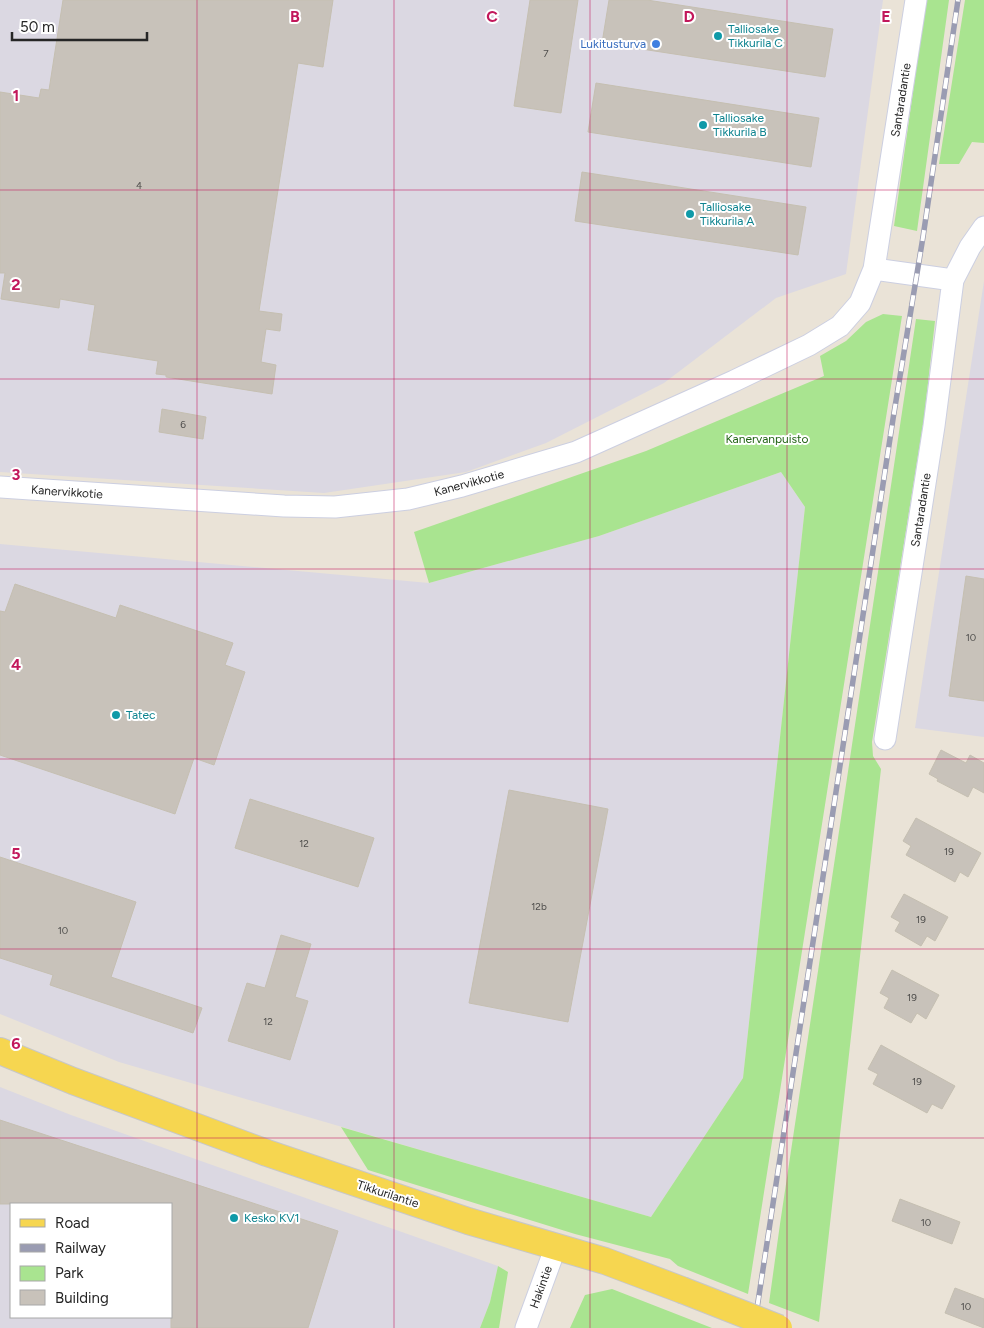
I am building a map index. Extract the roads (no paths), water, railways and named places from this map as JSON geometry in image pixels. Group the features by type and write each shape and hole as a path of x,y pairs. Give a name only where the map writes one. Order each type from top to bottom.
{"main road":[{"name":"Tikkurilantie","path":"0,1051 90,1088 276,1156 468,1221 605,1261 780,1328"}],"street":[{"name":"Santaradantie","path":"874,269 916,0"},
{"name":"Santaradantie","path":"885,739 934,426 953,280 970,247 984,227"},
{"path":"874,269 953,280"},
{"name":"Kanervikkotie","path":"0,487 284,506 335,507 408,499 462,486 576,452 809,345 840,326 860,303 874,269"},
{"name":"Hakintie","path":"526,1328 556,1246"}],"railway":[{"path":"754,1328 958,0"}],"place":[{"name":"Talliosake Tikkurila C","path":"718,36"},
{"name":"Lukitusturva","path":"656,44"},
{"name":"Talliosake Tikkurila B","path":"703,125"},
{"name":"Talliosake Tikkurila A","path":"690,214"},
{"name":"Tatec","path":"116,715"},
{"name":"Kesko KV1","path":"234,1218"}],"park label":[{"name":"Kanervanpuisto","path":"767,439"}]}
